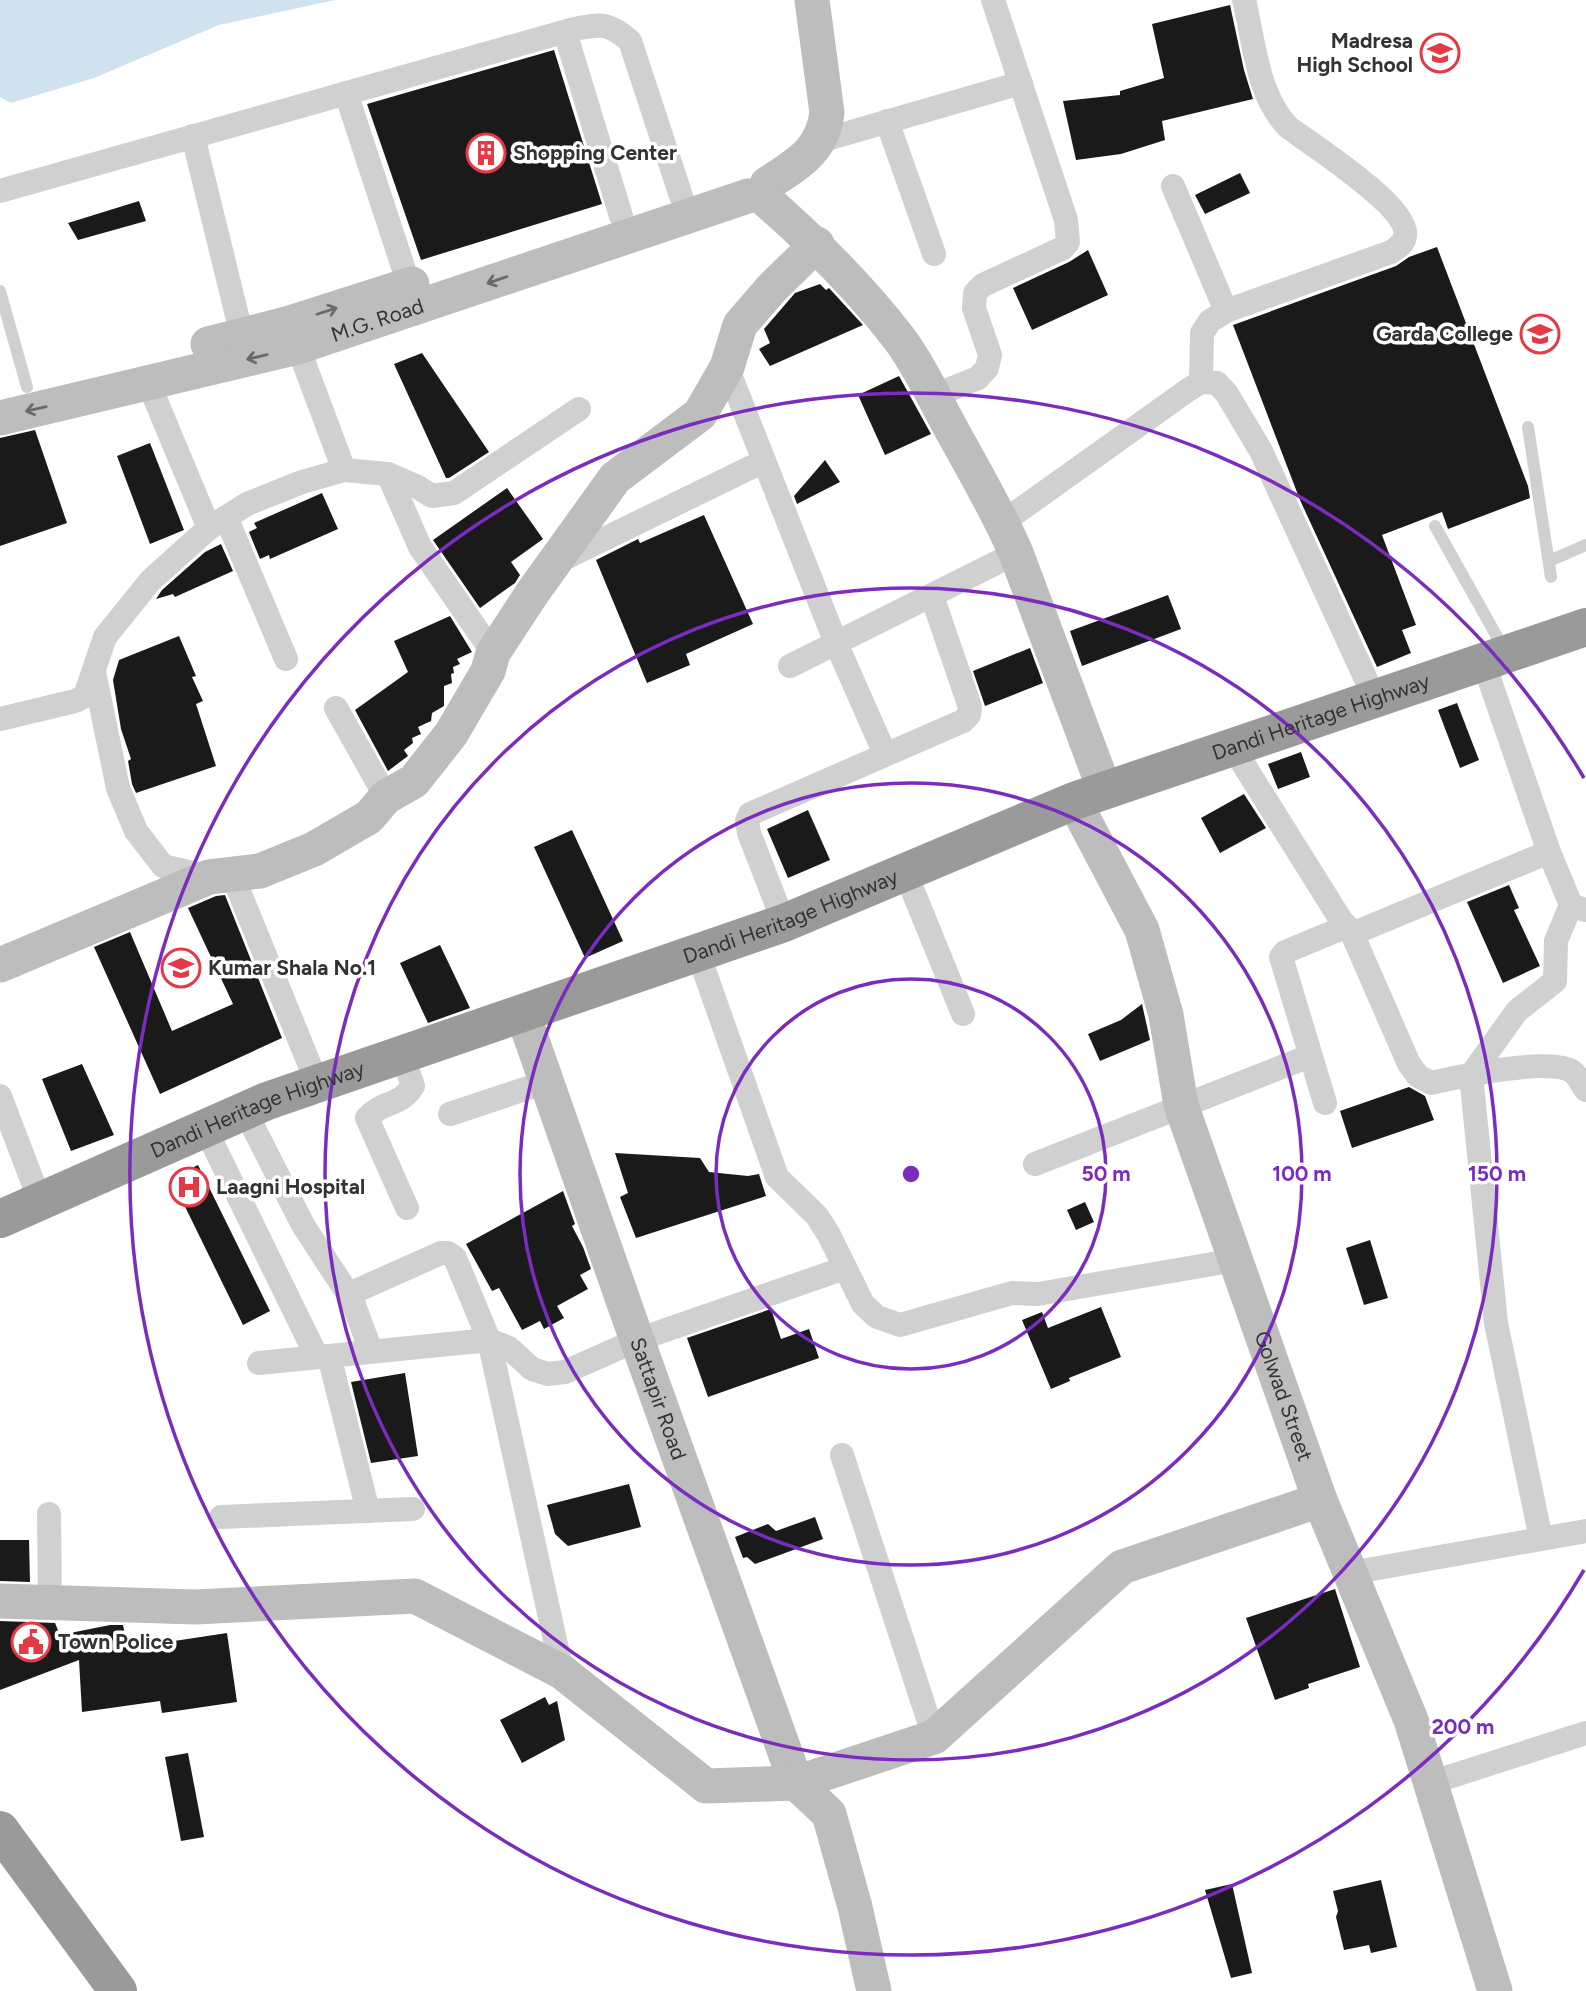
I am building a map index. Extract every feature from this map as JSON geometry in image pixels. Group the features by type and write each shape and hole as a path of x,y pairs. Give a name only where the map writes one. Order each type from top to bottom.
{"highway":[{"name":"Dandi Heritage Highway","path":"0,1219 205,1128 317,1083 785,923 1089,796 1375,699 1567,629"},
{"path":"6,1852 118,1991"}],"street":[{"name":"M.G. Road","path":"0,418 298,348 755,184 809,154 820,141 827,113 815,87 795,0"},
{"name":"M.G. Road","path":"14,390 290,323 681,197 755,184 804,134 815,87 812,0"},
{"path":"933,396 978,378 986,368 990,355 974,308 975,293 983,285 1063,247 1068,242 1066,220 993,0"},
{"path":"1201,382 1202,333 1210,321 1226,311 1391,252 1402,245 1405,237 1404,224 1395,209 1287,127 1278,117 1262,77 1244,0"},
{"path":"0,191 596,25 615,28 630,41 681,197"},
{"path":"565,32 621,216"},
{"path":"820,141 1021,83"},
{"path":"346,93 409,285"},
{"path":"887,121 934,254"},
{"path":"193,136 242,336"},
{"name":"Golwad Street","path":"755,184 863,293 900,340 1009,537 1089,796 1142,930 1166,1015 1181,1105 1320,1500 1411,1720 1495,1991"},
{"path":"1173,186 1226,311"},
{"path":"0,965 221,876 260,871 314,849 369,817 386,797 414,781 452,734 482,681 494,653 615,478 700,415 727,367 740,325 772,288 817,244"},
{"path":"298,348 344,470"},
{"path":"727,367 836,643 885,754"},
{"path":"148,382 286,659"},
{"path":"790,666 932,596 1201,382 1217,383 1227,394 1261,451 1375,699"},
{"path":"0,719 75,701 85,696 104,636 151,580 217,523 247,504 344,470 388,474 432,496 454,493 579,409"},
{"path":"554,563 764,461"},
{"path":"388,474 420,547 494,653"},
{"path":"785,923 749,832 747,821 750,814 963,721 969,715 970,707 932,596"},
{"path":"1495,657 1549,852 1579,907 1556,941 1555,981 1517,1011 1471,1075 1496,1323 1541,1539"},
{"path":"93,668 118,788 136,831 163,866 221,876"},
{"path":"336,708 386,797"},
{"path":"1232,746 1348,929 1409,1064 1418,1076 1431,1083 1525,1068 1562,1068 1574,1072 1586,1090"},
{"path":"1325,1103 1281,957 1285,952 1348,929 1359,931 1549,852"},
{"path":"906,874 963,1014"},
{"path":"221,876 317,1083"},
{"path":"698,953 777,1177 817,1216 863,1304 877,1317 900,1325 1012,1293 1038,1294 1236,1260"},
{"name":"Sattapir Road","path":"522,1012 796,1783"},
{"path":"402,1054 413,1086 406,1097 373,1111 367,1118 407,1209"},
{"path":"1035,1164 1310,1056"},
{"path":"450,1114 546,1082"},
{"path":"0,1096 40,1201"},
{"path":"245,1111 303,1225 349,1294 371,1351"},
{"path":"205,1128 323,1356 368,1511"},
{"path":"349,1294 441,1253 448,1253 455,1258 489,1340 562,1672"},
{"path":"258,1363 489,1340 509,1348 532,1369 548,1374 565,1372 637,1340 845,1268"},
{"path":"842,1455 934,1737"},
{"path":"0,1601 195,1607 415,1596 562,1672 706,1786 796,1783 934,1737 1122,1567 1320,1500"},
{"path":"220,1517 413,1509"},
{"path":"49,1514 50,1603"},
{"path":"1350,1573 1586,1531"},
{"path":"1430,1783 1586,1733"},
{"path":"796,1783 829,1814 855,1906 874,1991"}],"lane":[{"path":"0,291 14,390"},
{"path":"1528,427 1550,577"},
{"path":"1435,526 1495,657"},
{"path":"1549,561 1586,545"}],"water":[{"path":"0,0 335,0 219,25 94,78 11,103 0,97"}],"building":[{"path":"1230,5 1253,99 1162,121 1165,140 1121,154 1076,160 1063,101 1120,95 1120,91 1164,78 1152,24"},
{"name":"Shopping Center","path":"554,50 602,204 421,260 367,104"},
{"path":"1240,173 1250,193 1205,214 1195,195"},
{"path":"139,201 146,221 78,240 68,223"},
{"path":"1437,247 1528,486 1530,498 1448,529 1442,512 1382,535 1416,625 1402,630 1411,653 1377,667 1300,500 1233,325 1396,266 1409,257"},
{"path":"1088,250 1108,295 1032,330 1013,288 1069,262"},
{"path":"820,284 826,290 829,288 863,325 770,366 759,349 770,343 764,329 795,293"},
{"path":"422,353 489,452 449,478 446,478 394,364"},
{"path":"899,376 931,434 885,455 858,395"},
{"path":"35,430 67,523 0,546 0,438"},
{"path":"150,443 184,530 150,544 117,456"},
{"path":"825,460 840,482 797,504 794,496"},
{"path":"507,488 543,539 511,562 520,575 515,583 480,608 433,540"},
{"path":"322,493 338,529 270,559 269,555 260,559 249,532 257,528 254,523"},
{"path":"704,515 753,624 686,654 690,665 647,683 596,560 638,539 640,543"},
{"path":"221,544 233,571 175,597 173,594 156,599 162,590 205,552"},
{"path":"1168,595 1181,629 1082,666 1070,631"},
{"path":"450,616 472,652 457,659 460,664 453,667 452,683 444,686 444,706 432,713 431,721 418,727 421,734 412,738 413,743 404,750 408,756 388,771 355,710 408,672 394,641"},
{"path":"179,636 196,676 192,677 203,701 196,704 216,766 136,793 132,784 128,761 131,759 121,729 113,680 119,660"},
{"path":"1030,648 1043,683 985,706 973,671"},
{"path":"1457,703 1479,760 1460,768 1438,710"},
{"path":"1301,752 1310,777 1278,789 1268,764"},
{"path":"1244,794 1266,828 1220,853 1201,818"},
{"path":"808,810 830,860 788,878 767,829"},
{"path":"572,830 623,941 585,958 534,847"},
{"path":"1509,885 1519,908 1514,910 1540,966 1503,983 1467,902"},
{"name":"Kumar Shala No.1","path":"225,895 282,1038 160,1094 94,947 130,932 172,1031 233,1004 188,908"},
{"path":"440,945 470,1008 428,1023 400,963"},
{"path":"1142,1004 1150,1040 1100,1061 1088,1034 1121,1020"},
{"path":"82,1064 114,1135 71,1151 42,1079"},
{"path":"1409,1087 1425,1096 1434,1120 1352,1148 1340,1111"},
{"path":"615,1153 700,1158 709,1172 748,1176 759,1174 766,1196 636,1238 620,1197 628,1193"},
{"path":"198,1165 270,1311 243,1325 171,1178"},
{"path":"563,1191 575,1224 572,1226 591,1269 580,1275 588,1289 557,1306 564,1318 544,1329 540,1321 522,1330 499,1288 492,1291 466,1244"},
{"path":"1085,1202 1094,1222 1076,1230 1067,1210"},
{"path":"1370,1240 1388,1298 1364,1305 1346,1248"},
{"path":"1101,1307 1121,1357 1069,1378 1070,1381 1051,1389 1022,1320 1042,1312 1048,1328"},
{"path":"771,1309 781,1339 809,1329 819,1358 708,1397 687,1338"},
{"path":"405,1373 418,1456 371,1463 351,1382"},
{"path":"629,1484 641,1527 568,1546 555,1534 547,1505"},
{"path":"815,1517 823,1539 755,1564 747,1557 743,1558 735,1537 768,1524 776,1531"},
{"path":"0,1540 29,1540 30,1582 0,1581"},
{"path":"1335,1589 1360,1667 1308,1684 1309,1688 1275,1700 1246,1618"},
{"path":"0,1621 55,1623 60,1635 123,1625 128,1648 227,1633 237,1702 162,1713 160,1701 82,1712 79,1660 0,1690"},
{"path":"545,1697 549,1705 557,1701 565,1740 522,1763 500,1720"},
{"path":"188,1753 204,1837 181,1841 165,1757"},
{"path":"1381,1880 1397,1947 1371,1953 1369,1945 1344,1950 1333,1891"},
{"path":"1232,1884 1252,1973 1231,1978 1205,1890"}],"place":[{"name":"Madresa High School","path":"1440,53"},
{"name":"Shopping Center","path":"486,153"},
{"name":"Garda College","path":"1540,334"},
{"name":"Kumar Shala No.1","path":"181,968"},
{"name":"Laagni Hospital","path":"189,1187"},
{"name":"Town Police","path":"31,1642"}]}
